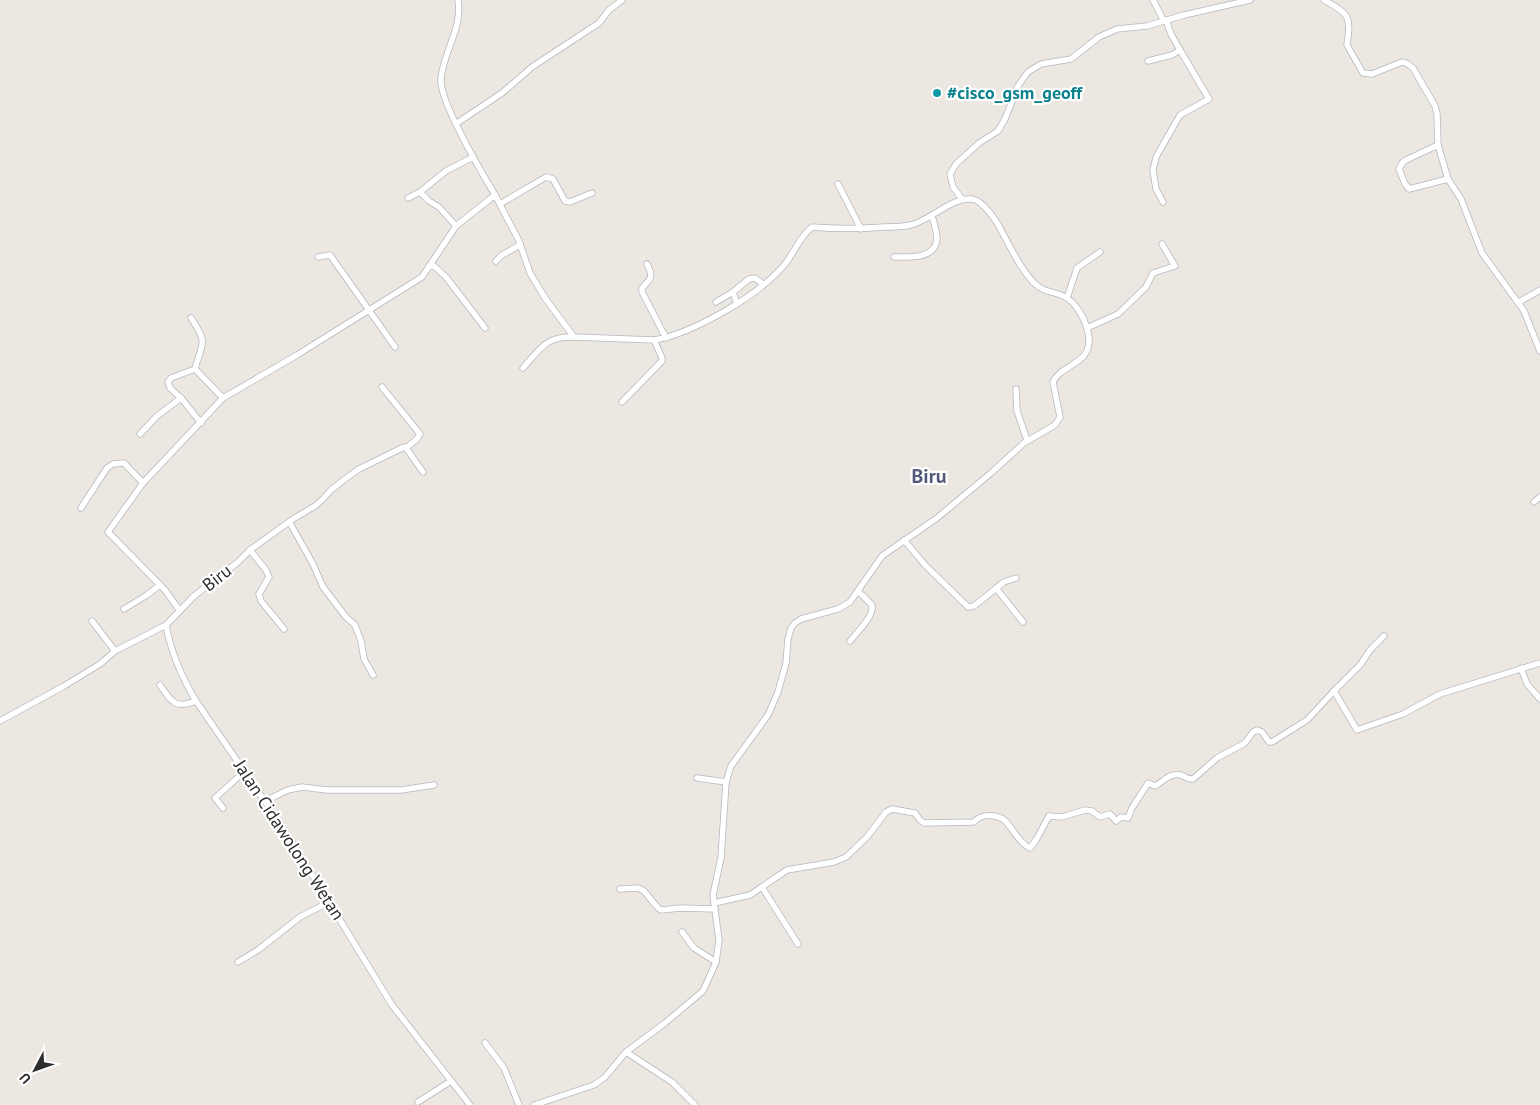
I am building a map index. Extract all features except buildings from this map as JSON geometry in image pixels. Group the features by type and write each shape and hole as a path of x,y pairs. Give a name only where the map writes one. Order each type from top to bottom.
{"street":[{"path":"458,0 459,18 441,78 441,85 448,105 473,156 495,194 520,245 530,272 545,298 574,337"},
{"path":"457,123 502,94 538,62 599,23 609,10 622,0"},
{"path":"1153,0 1209,98 1180,115 1158,152 1153,170 1156,189 1163,202"},
{"path":"962,199 953,188 950,174 956,164 979,144 998,131 1005,119 1018,86 1028,72 1041,64 1071,59 1098,37 1117,29 1147,26 1250,0"},
{"path":"1324,0 1340,10 1349,19 1350,26 1347,45 1363,73 1372,74 1402,62 1413,68 1435,106 1438,145 1448,179 1462,199 1482,252 1524,310 1540,350"},
{"path":"1148,61 1172,55 1180,50"},
{"path":"1438,145 1406,160 1399,168 1409,189 1448,179"},
{"path":"408,198 420,192 446,171 473,156"},
{"path":"500,204 546,177 553,178 565,201 570,202 592,192"},
{"path":"838,184 861,229"},
{"path":"420,192 429,201 439,206 456,226"},
{"path":"180,611 177,604 160,585 108,532 143,483 224,398 422,276 456,226 495,194"},
{"path":"523,368 541,348 551,340 561,336 654,340 666,338 725,313 763,284 785,264 812,227 861,229 909,226 923,221 962,199 976,199 985,207 1002,230 1015,259 1043,291 1067,298 1078,310 1087,328 1089,340 1081,360 1059,374 1053,382 1060,417 1056,425 1028,440 957,502 878,560 850,602 844,606 801,619 791,628 786,663 778,692 768,715 731,766 726,782 721,858 714,895 719,940 716,962 703,991 626,1052 605,1078 594,1085 534,1105"},
{"path":"894,257 920,256 932,250 937,238 932,216"},
{"path":"1087,328 1118,314 1146,287 1153,273 1173,268 1174,264 1162,244"},
{"path":"496,261 502,255 520,245"},
{"path":"1067,298 1077,268 1100,252"},
{"path":"318,257 330,255 396,347"},
{"path":"648,264 652,275 642,288 642,292 666,338"},
{"path":"429,266 434,266 441,272 485,328"},
{"path":"716,302 752,277 763,284"},
{"path":"1519,302 1540,290"},
{"path":"733,292 737,304"},
{"path":"191,318 203,341 202,350 195,369 171,378 168,382 170,388 181,398 201,423"},
{"path":"622,402 662,361 654,340"},
{"path":"195,369 224,398"},
{"path":"382,387 420,434 406,448 423,472"},
{"path":"1016,389 1017,411 1028,440"},
{"path":"140,434 158,416 181,398"},
{"name":"Biru","path":"0,721 64,686 100,664 115,651 166,625 194,596 250,550 322,500 331,490 359,469 401,447 406,448"},
{"path":"81,508 107,468 113,464 124,462 143,483"},
{"path":"1534,502 1540,497"},
{"path":"290,523 313,564 322,587 355,626 361,641 364,659 373,675"},
{"path":"904,540 925,565 966,606 974,606 1004,582 1016,578"},
{"path":"250,550 266,570 269,577 259,594 262,601 284,629"},
{"path":"124,609 160,585"},
{"path":"996,588 1022,622"},
{"path":"850,641 871,615 873,608 858,591"},
{"path":"92,621 115,651"},
{"name":"Jalan Cidawolong Wetan","path":"166,625 169,642 182,679 288,835 392,1005 451,1081"},
{"path":"620,889 638,888 644,891 661,910 714,906 750,895 787,870 829,863 846,857 868,837 886,812 897,808 915,813 924,823 974,822 978,817 986,815 1002,819 1018,839 1030,848 1049,816 1062,817 1084,810 1092,811 1100,817 1110,814 1116,821 1121,817 1128,818 1148,783 1155,786 1176,774 1193,779 1217,758 1245,743 1256,730 1262,732 1269,742 1272,742 1307,720 1361,664 1370,650 1384,636"},
{"path":"1334,691 1356,730 1359,730 1403,714 1440,694 1540,663"},
{"path":"1521,668 1527,684 1540,698"},
{"path":"160,686 176,704 183,706 196,701"},
{"path":"223,808 215,798 245,771"},
{"path":"697,778 726,782"},
{"path":"264,800 288,790 302,787 326,790 401,790 434,785"},
{"path":"762,887 798,944"},
{"path":"238,962 258,950 300,917 330,902"},
{"path":"682,932 694,948 716,962"},
{"path":"485,1043 504,1068 519,1105"},
{"path":"626,1052 672,1082 695,1105"},
{"path":"418,1102 451,1081 470,1105"}],"place":[{"name":"#cisco_gsm_geoff","path":"937,93"}],"district":[{"name":"Biru","path":"929,476"}]}
